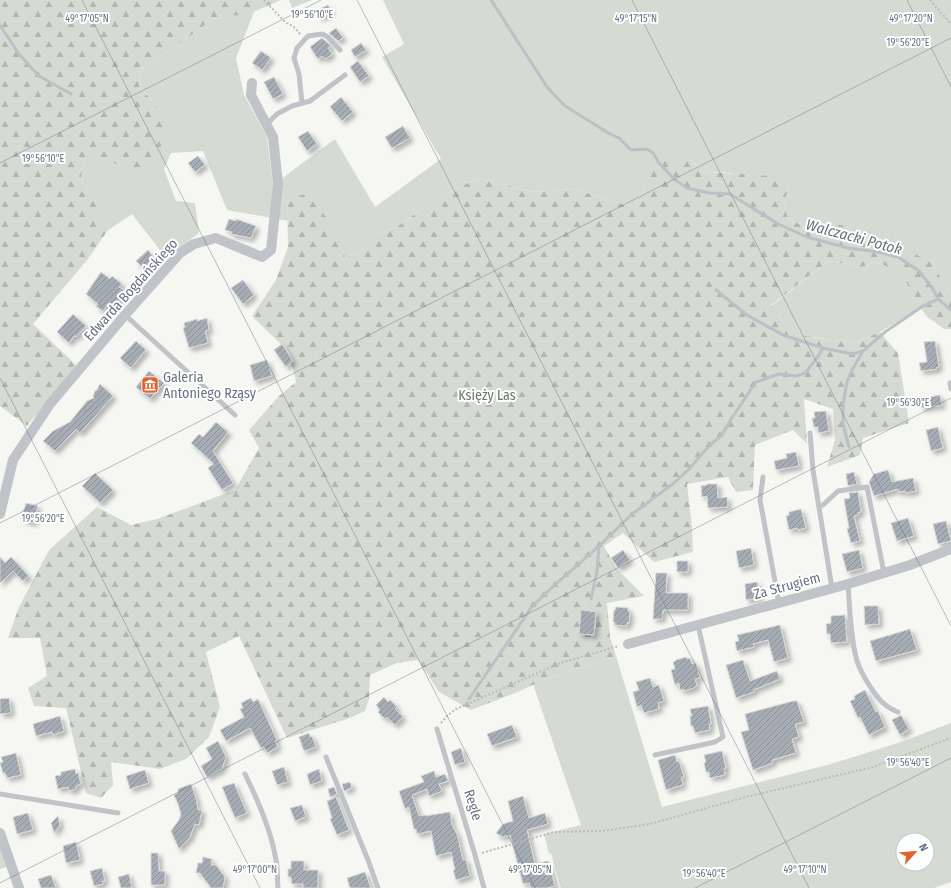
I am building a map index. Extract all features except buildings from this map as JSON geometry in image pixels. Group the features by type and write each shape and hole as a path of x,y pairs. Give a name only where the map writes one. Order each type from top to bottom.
{"street":[{"name":"Edwarda Bogdańskiego","path":"0,514 13,460 50,404 125,315 180,253 194,244 216,238 262,257 271,250 278,184 273,138 251,95 252,83"},
{"name":"Za Strugiem","path":"628,644 848,584 910,565 951,549"},
{"path":"0,833 19,888"}],"lane":[{"path":"302,103 300,74 294,58 297,48 308,36 322,34 328,37 340,50"},
{"path":"266,125 277,114 292,106 310,101 345,75"},
{"path":"125,315 235,415"},
{"path":"810,433 813,470 832,588"},
{"path":"763,477 760,500 779,603"},
{"path":"823,505 838,491 867,487 884,573"},
{"path":"848,584 853,640 857,662 864,677 876,696 888,708 898,712"},
{"path":"655,755 715,742 723,737 698,625"},
{"name":"Regle","path":"437,729 484,888"},
{"path":"326,757 378,888"},
{"path":"245,774 257,800 270,835 276,861 278,888"},
{"path":"0,794 118,813"}],"path":[{"path":"264,0 285,22 294,27 304,39"},
{"path":"930,0 951,24"},
{"path":"437,729 443,720 452,712 488,694 563,662 628,644"},
{"path":"475,855 554,832 602,831 650,824 746,797 873,767 951,738"}],"green space":[{"path":"0,0 281,0 251,13 213,19 175,47 141,69 139,86 166,117 169,127 150,170 85,158 81,177 108,230 88,259 33,324 76,365 27,426 0,406"},
{"path":"289,0 312,0 292,8"},
{"path":"383,0 951,0 951,295 933,264 834,223 805,226 788,219 784,203 788,189 731,173 705,172 689,159 647,185 633,206 614,202 575,189 532,192 478,178 438,198 395,228 376,234 359,254 344,257 287,198 288,221 227,210 203,151 171,153 164,169 176,201 195,203 199,233 166,258 132,214 107,231 81,177 85,157 166,117 139,86 141,69 175,47 213,19 254,12 236,58 244,95 267,137 273,185 335,139 375,207 441,159 382,57 404,44"},
{"name":"Księży Las","path":"671,159 689,159 705,172 771,176 788,189 784,203 788,219 805,226 834,223 887,238 933,264 951,295 951,329 944,329 926,316 901,273 877,262 861,267 829,261 771,305 805,336 855,343 880,332 898,353 909,423 863,438 860,455 827,467 835,440 833,409 804,399 807,444 793,430 755,445 753,490 736,492 728,477 687,484 692,526 693,552 654,562 623,533 604,546 616,568 644,596 607,603 610,637 616,656 543,680 518,692 471,710 439,692 418,660 397,663 370,675 369,699 365,711 350,718 287,738 239,636 206,652 220,707 209,737 186,759 160,769 111,762 113,785 101,798 86,793 66,708 34,706 28,688 47,676 40,638 8,638 19,607 49,550 97,507 131,525 157,519 235,490 259,448 249,430 279,396 296,382 289,352 252,316 276,280 288,247 287,198 306,194 327,218 345,257 359,254 376,234 395,228 438,198 478,178 532,192 575,189 614,202 633,206 647,185 650,167"},
{"path":"829,261 861,267 877,262 901,273 921,307 880,332 855,343 805,336 771,306"},
{"path":"616,656 662,807 831,764 901,742 951,723 951,882 934,888 561,888 551,853 549,854 544,834 581,825 533,684"},
{"path":"0,847 7,867 0,869"}],"waterway":[{"name":"Walczacki Potok","path":"491,0 547,87 565,106 619,138 631,150 647,149 653,153 659,163 674,179 687,188 710,193 730,194 778,224 807,237 848,248 878,252 898,257 919,271 933,289 938,299 951,310"},
{"path":"0,25 19,54 39,76 71,94"},
{"path":"716,290 747,315 783,335 823,348"},
{"path":"469,699 531,608 631,515 674,483 688,470 709,446 722,435 756,382 779,374 796,376 805,373 823,348 852,354 863,351 885,332 923,306 938,299"},
{"path":"849,447 843,424 843,404 847,382 863,351"},
{"path":"591,599 597,571 599,546"}],"place":[{"name":"Galeria Antoniego Rząsy","path":"150,385"}]}
